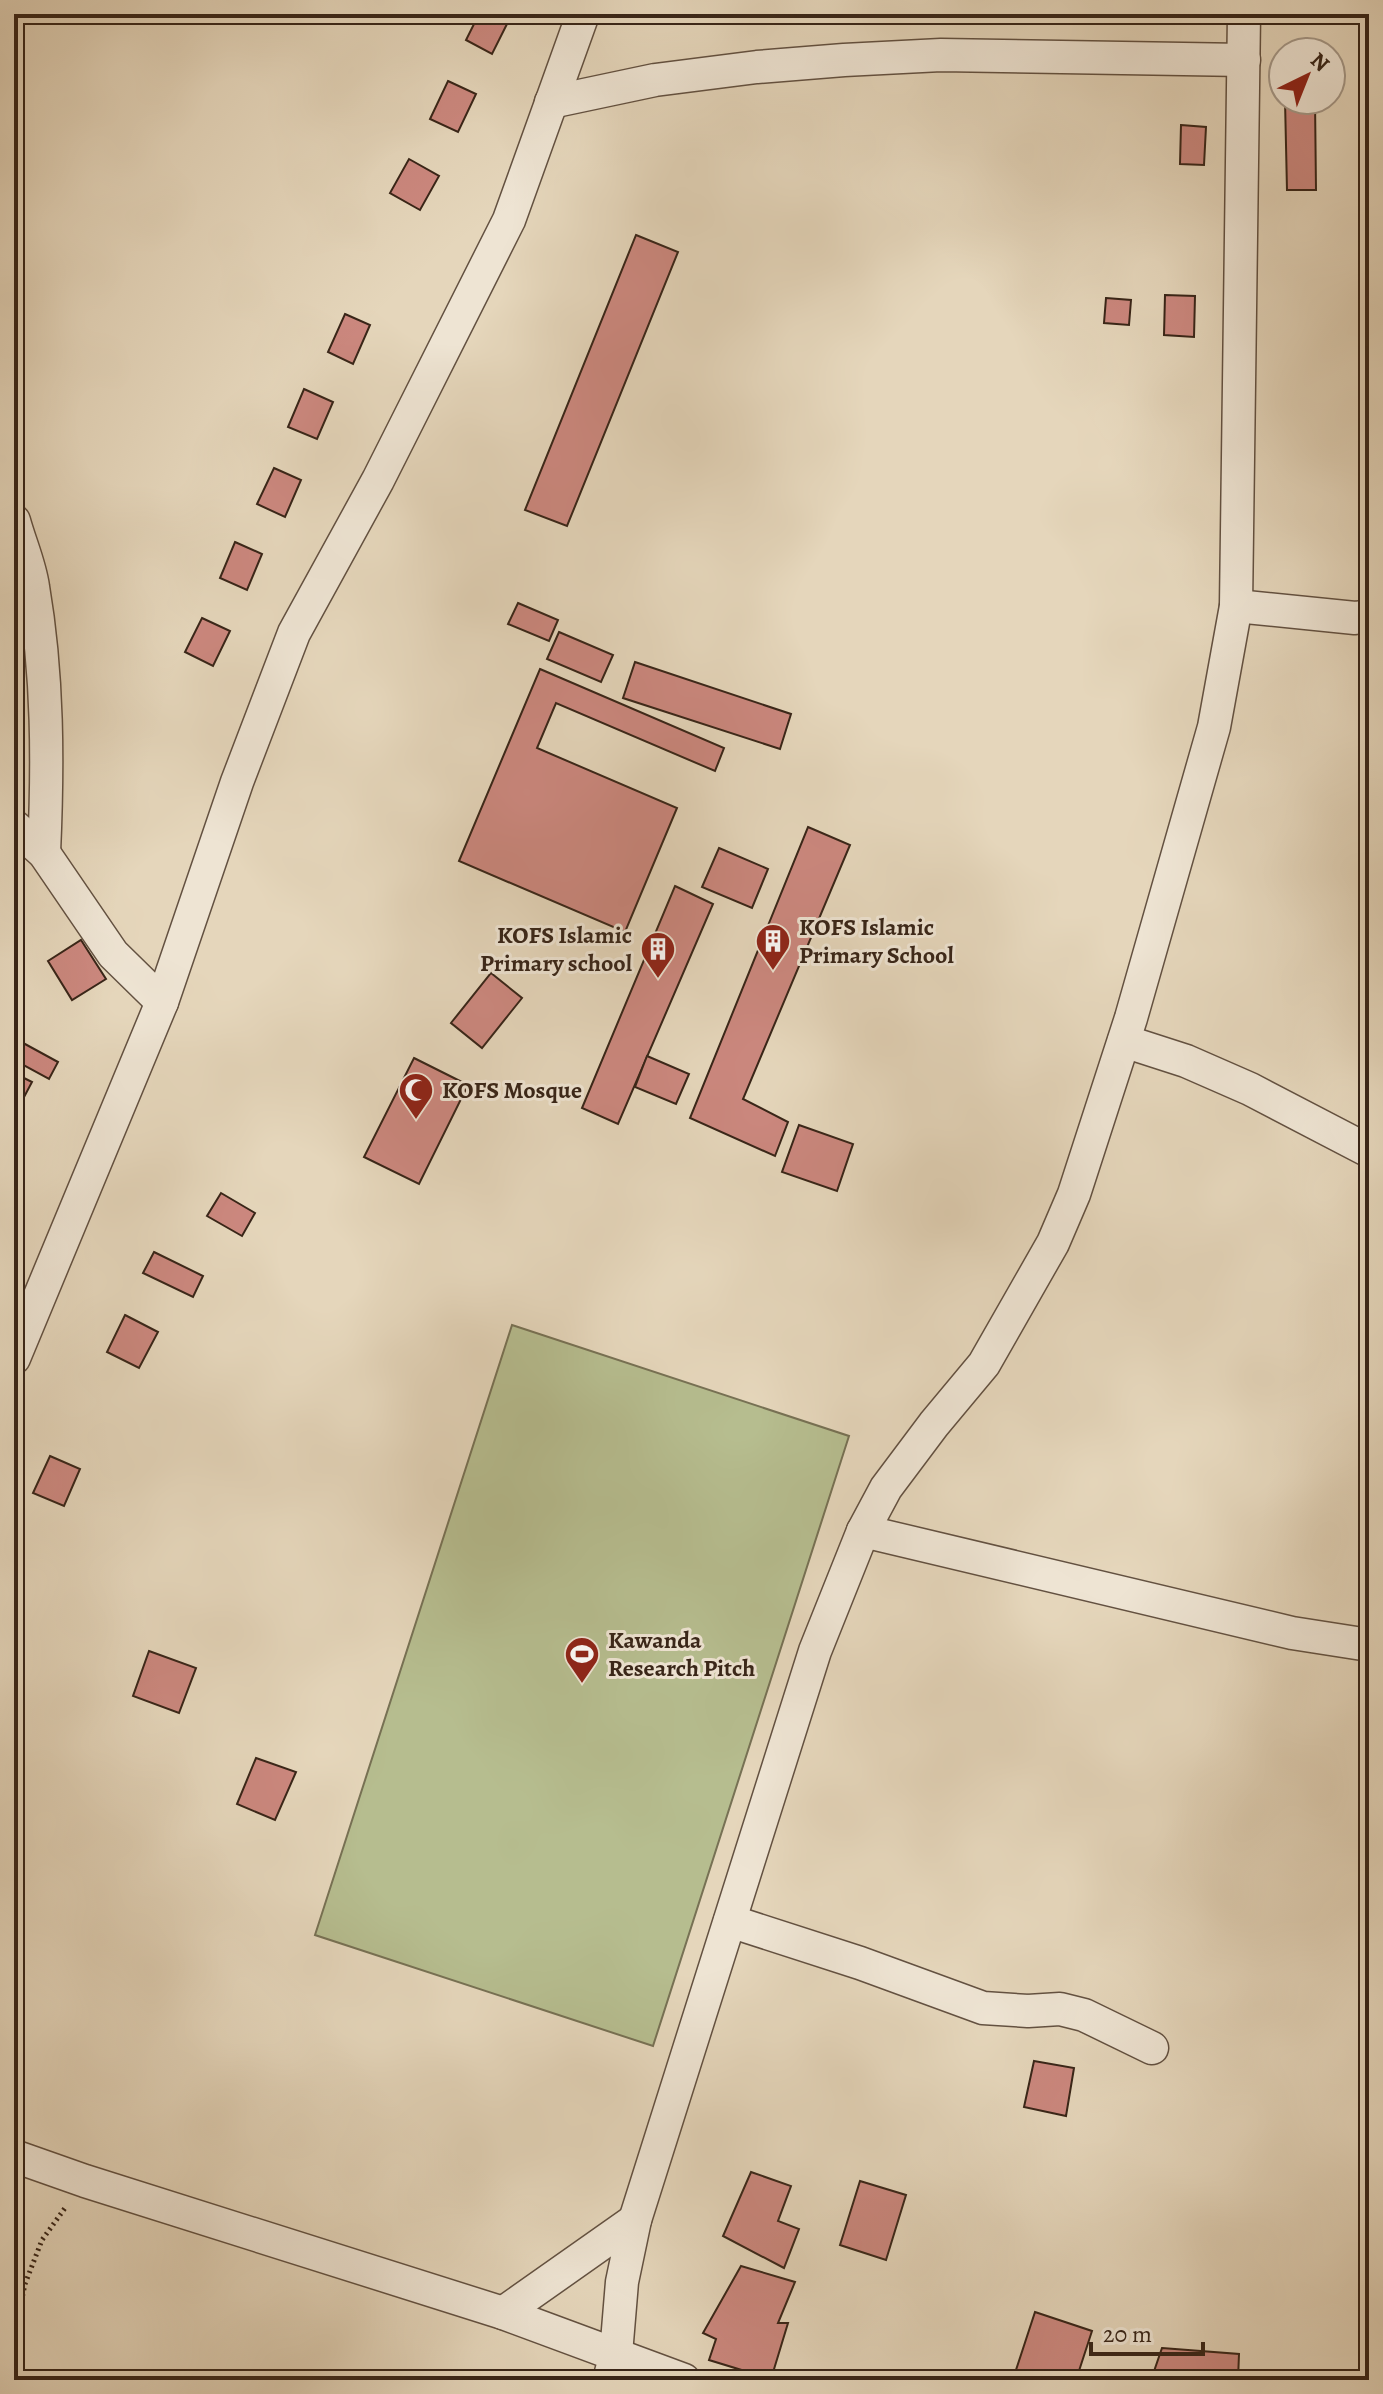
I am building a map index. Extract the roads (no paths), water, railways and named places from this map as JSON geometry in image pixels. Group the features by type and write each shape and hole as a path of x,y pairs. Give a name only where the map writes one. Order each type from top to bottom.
{"street":[{"path":"14,1358 162,1002 237,782 294,633 378,480 509,220 583,14"},
{"path":"613,2367 622,2282 635,2220 815,1651 863,1531 886,1488 984,1364 1053,1243 1074,1194 1124,1041 1214,727 1236,606 1244,14"},
{"path":"551,102 655,80 844,60 941,55 1244,60"},
{"path":"14,521 33,583 40,640 48,773 44,853"},
{"path":"1236,606 1355,618 1369,616"},
{"path":"14,826 44,853 113,954 162,1002"},
{"path":"1124,1041 1199,1067 1250,1089 1369,1151"},
{"path":"863,1531 1292,1633 1369,1645"},
{"path":"730,1921 860,1963 983,2008 1028,2011 1060,2009 1084,2015 1152,2048"},
{"path":"14,2156 503,2313 613,2367 684,2380"},
{"path":"503,2313 635,2220"}],"place":[{"name":"KOFS Islamic Primary School","path":"773,972"},
{"name":"KOFS Islamic Primary school","path":"658,980"},
{"name":"KOFS Mosque","path":"416,1121"},
{"name":"Kawanda Research Pitch","path":"582,1685"}]}
